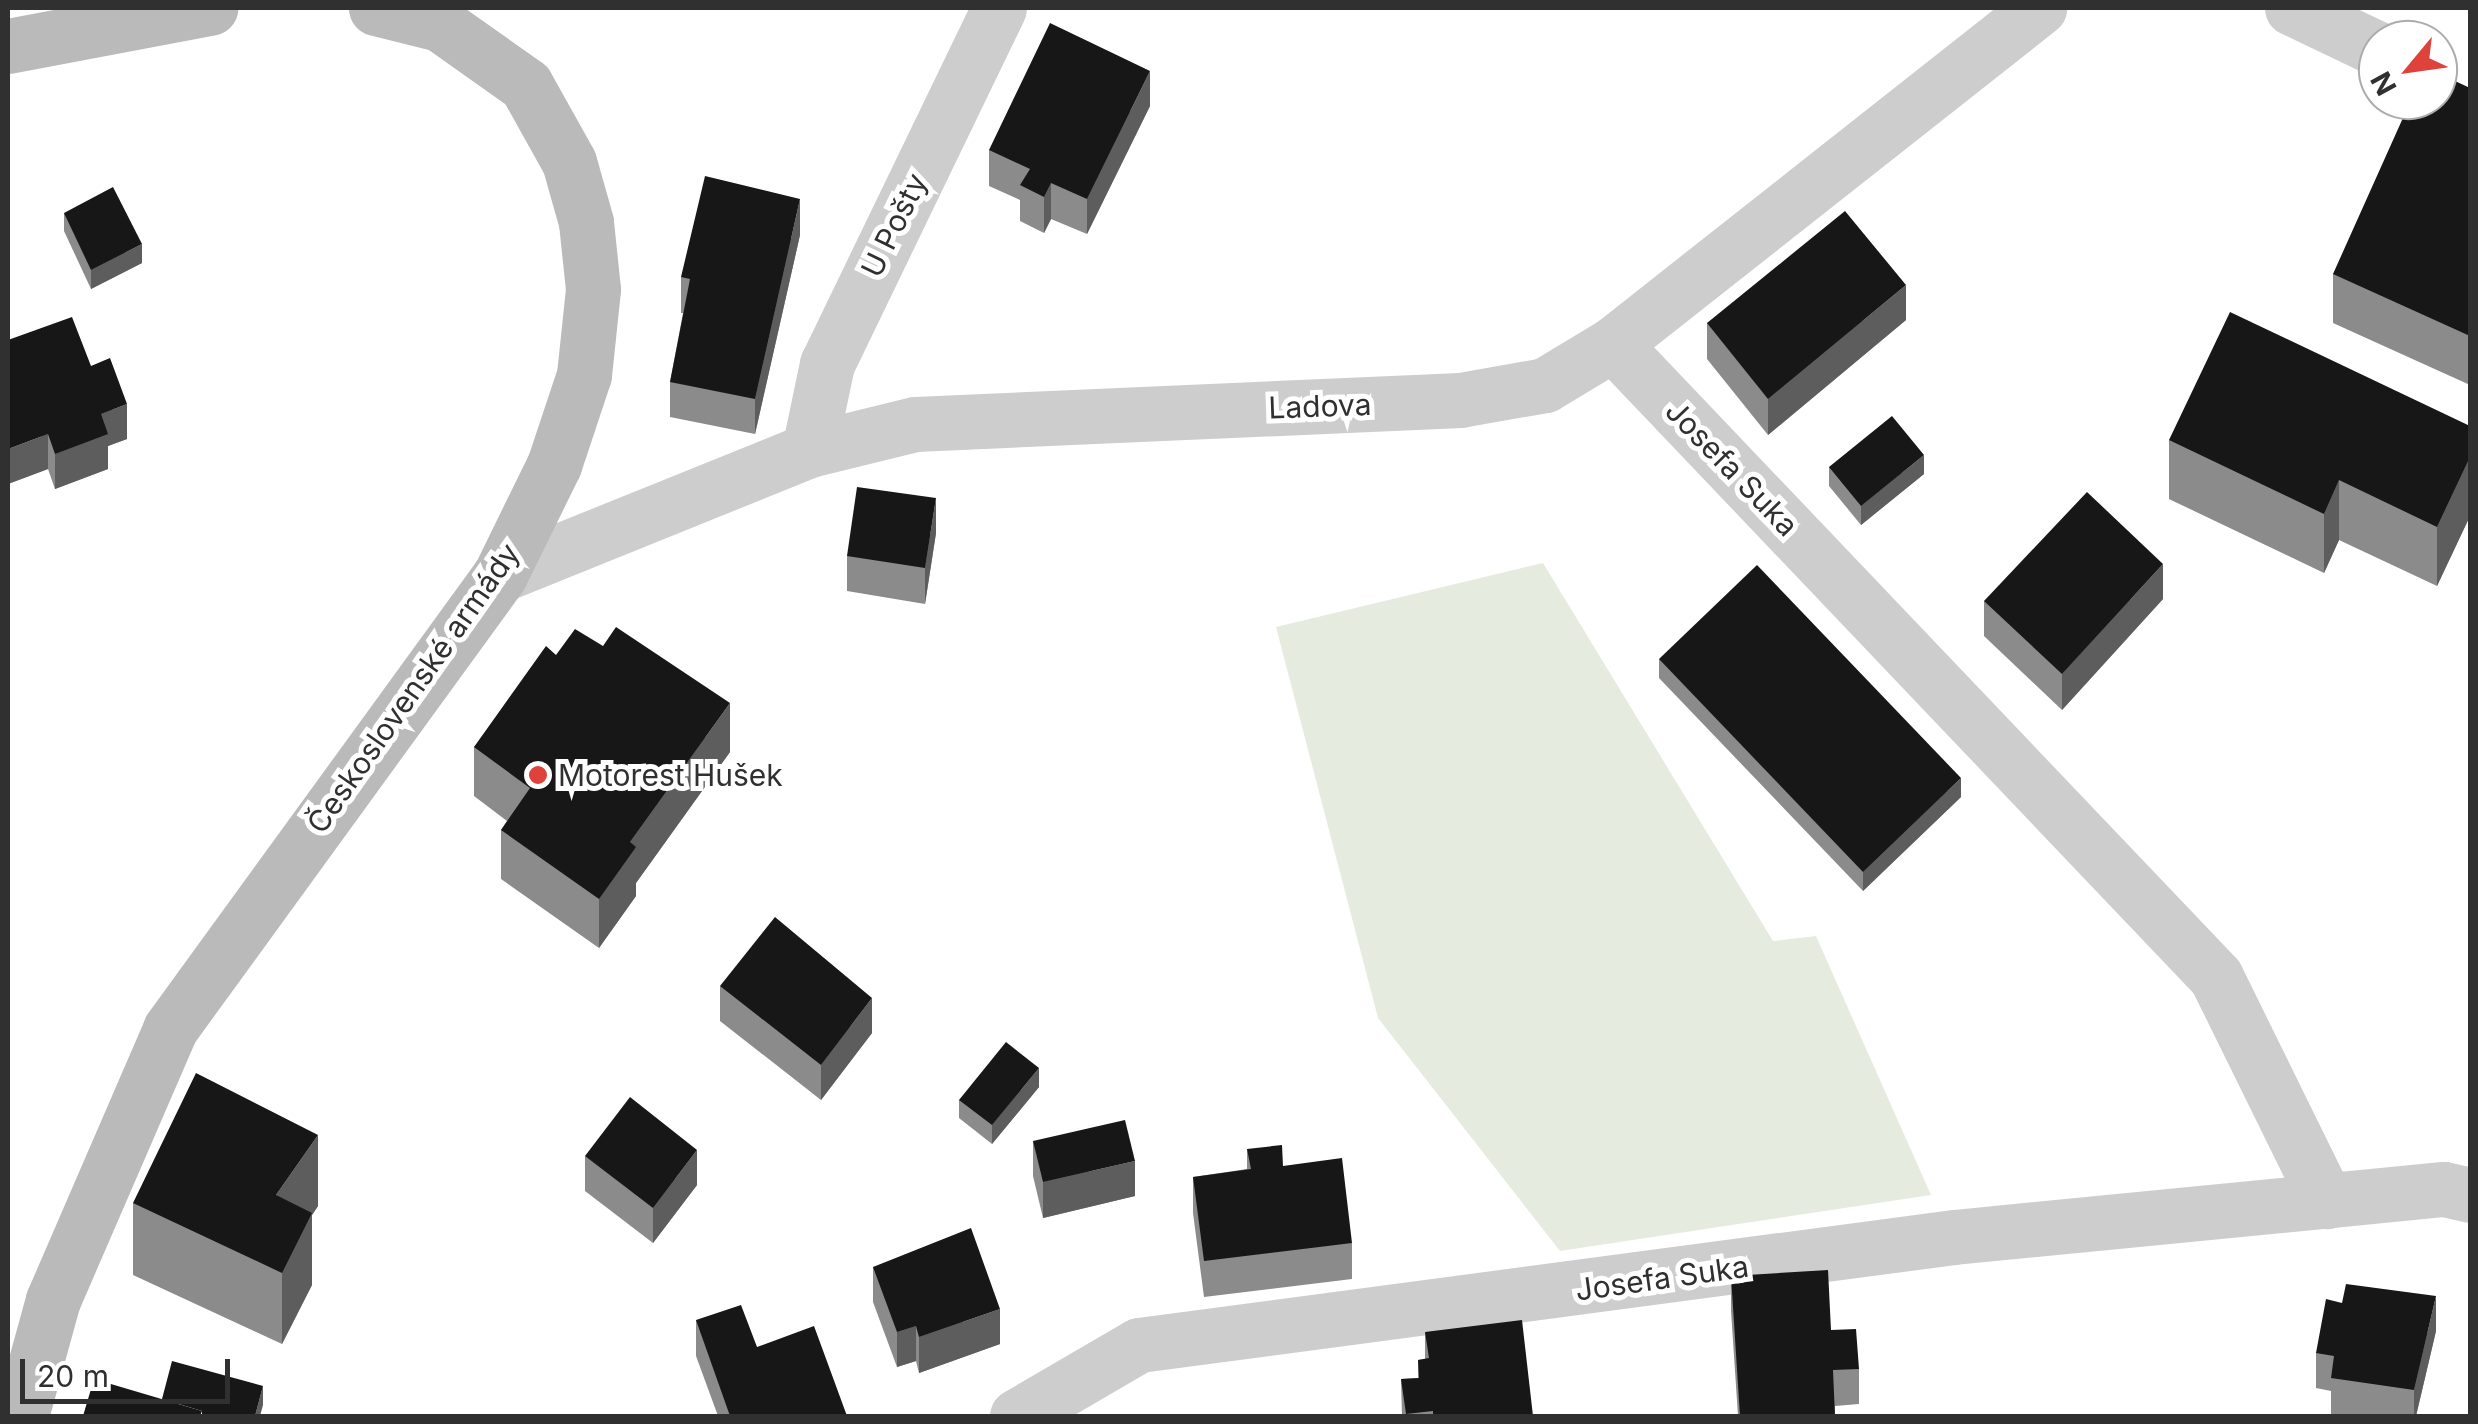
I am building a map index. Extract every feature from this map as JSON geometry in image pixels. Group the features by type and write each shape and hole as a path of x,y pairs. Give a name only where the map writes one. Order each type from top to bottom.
{"street":[{"path":"8,46 210,8"},
{"name":"Československé armády","path":"21,1416 54,1300 170,1029 500,575 554,465 584,375 594,289 586,222 569,162 526,85 440,24 376,8"},
{"name":"U Pošty","path":"809,450 827,364 999,8"},
{"name":"Ladova","path":"500,575 809,450 915,424 1460,400 1545,386 1613,344 2039,8"},
{"path":"2292,8 2358,40"},
{"name":"Josefa Suka","path":"1613,344 2216,977 2326,1200"},
{"name":"Josefa Suka","path":"1017,1416 1139,1345 1954,1237 2444,1189 2470,1196"}],"shaded area":[{"path":"1543,563 1773,941 1816,936 1931,1195 1560,1251 1378,1018 1276,627"}],"building":[{"path":"1050,23 1150,71 1087,199 1051,183 1044,197 1020,185 1030,169 989,150"},
{"path":"2458,82 2470,88 2470,336 2333,274 2402,120 2458,120"},
{"path":"705,176 800,199 755,399 670,382 690,279 681,277"},
{"path":"113,187 142,244 91,270 64,213"},
{"path":"1845,211 1906,285 1768,399 1707,323"},
{"path":"2230,312 2470,426 2470,457 2437,527 2339,480 2324,514 2169,440"},
{"path":"72,317 91,366 110,358 127,404 101,414 108,434 55,454 48,434 8,449 8,340"},
{"path":"1892,416 1924,455 1861,506 1829,467"},
{"path":"857,487 936,498 925,568 847,556"},
{"path":"2087,492 2163,564 2062,674 1984,601"},
{"path":"1757,565 1961,778 1863,872 1659,659"},
{"path":"616,627 730,703 630,842 636,847 599,899 501,830 530,788 474,747 546,646 556,655 575,629 603,646"},
{"path":"775,917 872,998 821,1065 720,986"},
{"path":"1006,1042 1039,1068 992,1125 959,1100"},
{"path":"196,1073 318,1135 276,1195 312,1213 282,1273 133,1203"},
{"path":"630,1097 697,1150 653,1208 585,1156"},
{"path":"1125,1120 1135,1161 1043,1182 1033,1141"},
{"path":"1282,1145 1283,1166 1342,1158 1352,1243 1204,1261 1193,1177 1251,1169 1247,1149"},
{"path":"971,1228 1000,1309 919,1337 916,1326 897,1332 873,1267"},
{"path":"1828,1270 1831,1330 1856,1329 1859,1369 1833,1370 1835,1416 1740,1416 1731,1276"},
{"path":"2346,1284 2436,1296 2414,1390 2331,1378 2334,1356 2316,1353 2326,1299 2342,1303"},
{"path":"741,1305 757,1347 814,1326 847,1416 730,1416 696,1320"},
{"path":"1522,1320 1533,1416 1433,1416 1433,1411 1406,1414 1401,1379 1419,1378 1418,1360 1429,1358 1425,1332"},
{"path":"172,1361 263,1386 255,1416 202,1416 202,1411 162,1399"},
{"path":"94,1379 202,1411 200,1416 83,1416"}],"place":[{"name":"Motorest Hušek","path":"538,775"}]}
